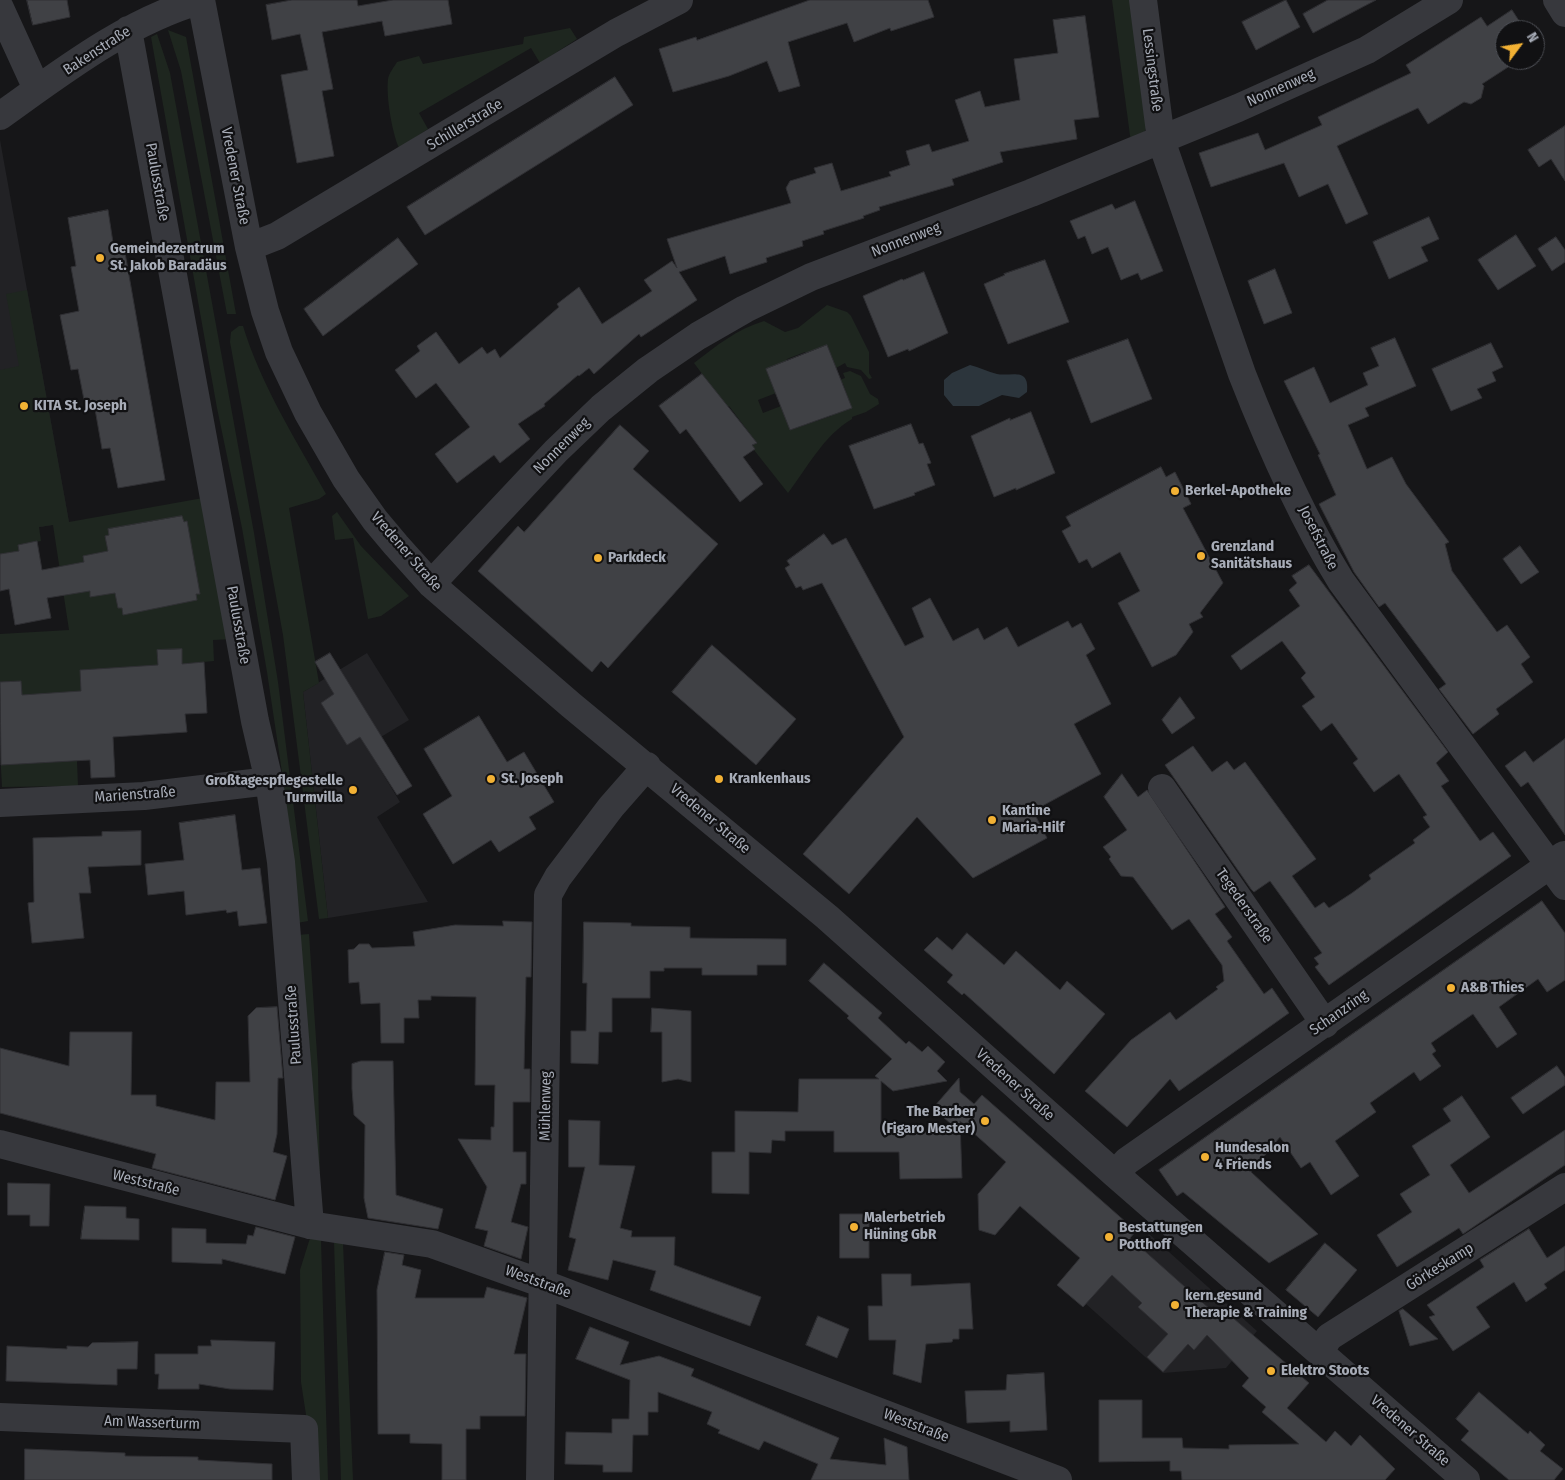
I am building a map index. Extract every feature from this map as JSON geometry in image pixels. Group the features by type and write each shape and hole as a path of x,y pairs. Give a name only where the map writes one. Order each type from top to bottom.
{"street":[{"name":"Bakenstraße","path":"0,116 37,89 128,30 158,14 201,0"},
{"name":"Vredener Straße","path":"201,0 249,247 265,312 279,352 308,413 346,478 375,520 431,584 571,705 647,766 827,918 1115,1174 1466,1480"},
{"name":"Schillerstraße","path":"249,247 277,236 616,33 679,0"},
{"name":"Lessingstraße","path":"1143,0 1161,140"},
{"name":"Nonnenweg","path":"431,584 556,451 601,408 648,370 698,336 745,309 811,276 1161,140 1367,50 1449,0"},
{"path":"1557,0 1565,13"},
{"path":"0,8 37,89"},
{"name":"Paulusstraße","path":"128,30 256,721 269,781 281,862 310,1225"},
{"name":"Josefstraße","path":"1161,140 1253,401 1319,545 1340,580 1560,868"},
{"name":"Mühlenweg","path":"540,1480 548,895 558,877 611,807 647,766"},
{"name":"Marienstraße","path":"0,802 144,796 269,781"},
{"name":"Tegederstraße","path":"1162,788 1325,1024"},
{"name":"Schanzring","path":"1115,1174 1127,1161 1325,1024 1560,868"},
{"name":"Weststraße","path":"0,1144 310,1225 432,1244 544,1284 1058,1480"},
{"name":"Görkeskamp","path":"1320,1351 1329,1337 1565,1188"},
{"name":"Am Wasserturm","path":"0,1417 304,1428 306,1480"}],"shaded area":[{"path":"1112,0 1134,0 1150,118 1144,133 1131,143"},
{"path":"570,28 577,39 540,63 531,48 419,113 428,129 399,148 390,114 388,95 389,75 397,62 419,56 423,64 523,44 524,37"},
{"path":"168,30 186,37 236,314 227,314 181,71"},
{"path":"157,34 170,73 254,533 278,682 308,921 297,923 283,779 267,672 242,528 217,408 151,37"},
{"name":"KITA St. Joseph","path":"0,140 69,522 0,534"},
{"path":"27,290 69,522 203,498 232,639 213,640 214,661 182,664 181,649 157,651 158,665 80,670 81,692 22,695 21,681 0,682 0,634 69,630 53,525 39,527 41,541 18,545 21,560 0,554 0,370 19,366 6,294"},
{"path":"827,305 847,312 851,316 869,352 869,373 872,378 869,379 861,370 847,367 845,363 836,368 827,345 805,352 787,359 776,393 758,400 763,413 781,406 790,430 831,416 830,414 851,406 843,384 837,381 845,378 843,373 850,371 861,376 870,394 878,399 879,404 866,412 852,417 833,434 824,443 788,493 754,450 752,445 756,442 729,406 720,411 723,402 694,363 710,350 754,324 764,321 785,332 798,328"},
{"path":"239,326 243,326 269,391 326,494 319,499 289,508 319,683 303,692 328,918 319,919 283,635 230,342 231,332"},
{"path":"970,365 1002,375 1018,374 1025,379 1027,392 1019,398 1002,395 979,406 953,406 944,395 944,380 952,373"},
{"path":"337,512 361,546 409,596 381,616 368,619 353,538 335,540 332,516"},
{"name":"Großtagespflegestelle Turmvilla","path":"367,653 409,720 366,746 400,802 377,817 428,902 328,918 303,692"},
{"path":"0,751 1,765 77,761 78,786 2,787"},
{"path":"309,934 318,1069 320,1182 297,935"},
{"path":"1149,1234 1257,1331 1226,1368 1163,1373 1086,1304"},
{"path":"310,1238 321,1240 328,1480 316,1480 301,1382 300,1270"},
{"path":"334,1241 343,1243 353,1480 341,1480"}],"building":[{"path":"27,0 67,0 70,17 33,25"},
{"path":"292,0 357,0 358,6 393,0 448,0 452,24 385,36 382,21 322,32 333,89 322,91 334,156 297,163 281,75 308,70 300,34 272,40 266,5"},
{"path":"810,0 928,0 934,17 891,31 890,28 854,42 847,23 788,42 800,86 779,92 767,61 729,76 673,92 659,49 696,37 697,40"},
{"path":"1286,0 1300,27 1256,50 1242,22"},
{"path":"1328,0 1376,0 1313,33 1303,14"},
{"path":"1512,10 1518,20 1496,20"},
{"path":"1085,16 1099,117 1074,120 1077,139 1000,152 1003,162 952,179 954,185 879,207 880,210 863,216 864,218 823,231 824,234 802,241 803,246 766,258 767,262 730,274 725,256 679,272 697,300 641,337 639,334 594,374 589,368 578,375 544,404 545,406 518,424 530,439 500,463 494,455 457,483 435,454 470,427 436,383 416,398 395,370 420,351 417,346 436,332 459,364 482,347 487,354 495,349 500,358 559,307 557,304 579,287 602,324 652,291 644,280 672,261 677,268 667,239 791,203 786,188 790,181 816,173 814,168 832,163 841,191 891,176 889,172 910,165 906,151 929,144 932,152 969,141 955,100 980,91 985,107 1020,100 1014,59 1058,53 1053,20"},
{"path":"1481,17 1487,26 1495,21 1495,70 1504,70 1482,84 1484,86 1481,98 1471,104 1464,102 1428,124 1418,108 1337,146 1368,214 1346,224 1328,184 1299,197 1284,163 1211,187 1199,153 1258,133 1265,150 1322,125 1318,117 1411,73 1406,65"},
{"path":"615,77 633,105 425,235 407,207"},
{"path":"1565,126 1565,181 1551,159 1539,167 1528,150"},
{"path":"1135,201 1163,271 1141,280 1138,273 1121,280 1108,247 1092,254 1085,236 1078,239 1070,221 1112,204 1115,209"},
{"path":"108,210 114,249 124,247 165,480 118,488 110,448 102,449 95,409 86,410 78,369 71,370 60,315 79,311 71,267 76,266 68,218"},
{"path":"1429,217 1439,239 1421,247 1428,261 1389,279 1373,242"},
{"path":"1516,235 1536,266 1498,290 1478,260"},
{"path":"1556,237 1565,250 1565,262 1552,271 1538,249"},
{"path":"398,238 418,264 323,336 304,309"},
{"path":"1045,260 1069,322 1008,344 984,284 1004,274"},
{"path":"1275,269 1292,313 1264,324 1248,281"},
{"path":"924,272 948,333 909,351 908,349 888,357 863,296 902,279"},
{"path":"1395,338 1416,386 1365,408 1369,416 1348,425 1367,469 1392,457 1406,484 1449,542 1445,544 1452,571 1497,632 1507,625 1530,657 1521,664 1533,682 1496,709 1499,714 1473,734 1439,689 1446,684 1385,603 1379,607 1354,572 1319,504 1336,495 1318,455 1320,454 1284,381 1314,367 1330,403 1368,385 1363,373 1379,366 1371,348"},
{"path":"1128,339 1152,399 1091,423 1067,361"},
{"path":"1491,343 1503,367 1492,372 1496,381 1477,389 1482,398 1451,411 1432,369"},
{"path":"827,345 852,408 790,430 766,369"},
{"path":"702,374 757,443 752,445 755,449 743,457 763,484 740,502 686,429 680,434 659,406"},
{"path":"1031,412 1055,473 1016,490 1016,488 994,497 971,436 1010,418 1010,420"},
{"path":"911,424 919,444 923,443 931,463 927,464 935,485 914,493 915,495 874,509 849,446"},
{"name":"Parkdeck","path":"620,425 649,451 633,469 718,544 608,668 601,661 592,672 478,571 518,526 524,532"},
{"path":"1161,467 1166,477 1175,472 1191,504 1183,508 1223,583 1200,613 1203,617 1189,624 1193,632 1176,655 1152,667 1118,603 1140,591 1120,552 1092,568 1087,559 1079,563 1062,531 1071,526 1066,517"},
{"path":"182,516 184,522 187,521 200,594 196,594 197,600 123,615 122,608 118,608 115,593 90,597 90,591 47,598 51,618 15,625 9,589 0,591 0,554 19,551 18,545 37,541 42,570 84,562 83,556 108,551 105,536 109,535 108,529"},
{"path":"824,534 832,545 846,538 905,646 924,637 912,608 930,598 953,641 978,628 984,640 1007,627 1018,647 1068,621 1072,628 1081,623 1095,649 1086,655 1111,704 1074,724 1101,774 1033,811 1047,838 973,878 917,817 849,894 803,854 904,737 822,583 803,590 801,586 796,588 785,568 790,565 787,561"},
{"path":"1520,546 1539,572 1521,584 1503,559"},
{"path":"1309,565 1448,752 1436,763 1449,781 1441,786 1480,841 1493,832 1511,856 1329,985 1315,967 1319,964 1314,958 1322,953 1270,881 1254,892 1251,889 1165,765 1193,746 1212,772 1227,761 1234,770 1245,762 1316,859 1292,876 1315,908 1324,902 1329,908 1352,893 1371,879 1369,875 1415,843 1413,840 1430,827 1423,817 1427,815 1399,774 1374,792 1353,763 1358,759 1332,723 1321,731 1302,706 1315,697 1301,678 1306,673 1282,641 1241,670 1231,656 1300,606 1289,590 1297,583 1292,576"},
{"path":"712,645 796,719 756,765 672,692"},
{"path":"182,649 182,664 204,662 207,713 185,714 187,732 113,737 115,777 91,778 90,760 1,765 0,682 21,681 22,695 81,691 80,670 158,665 157,650"},
{"path":"330,653 412,786 397,795 360,737 347,745 321,703 334,694 315,662"},
{"path":"1180,697 1195,718 1172,734 1162,720"},
{"name":"St. Joseph","path":"479,716 507,762 524,752 554,802 529,817 536,829 499,852 491,840 453,864 423,814 452,796 424,749"},
{"path":"1565,739 1565,835 1528,782 1521,787 1505,766 1525,751 1533,762"},
{"path":"1122,774 1138,797 1147,790 1225,907 1215,914 1232,937 1227,941 1264,994 1272,988 1289,1013 1179,1091 1170,1079 1127,1127 1085,1091 1131,1040 1170,1012 1176,1020 1218,989 1216,987 1224,981 1222,965 1189,919 1172,930 1133,877 1121,876 1109,859 1111,857 1103,847 1127,830 1104,797"},
{"path":"235,815 242,870 260,868 267,923 239,926 237,911 227,913 226,910 186,915 184,891 148,895 145,864 184,860 179,823"},
{"path":"141,831 141,865 88,867 91,893 79,893 84,938 32,943 28,903 34,902 33,838 102,836 102,832"},
{"path":"1542,901 1565,933 1565,980 1547,992 1538,979 1499,1007 1517,1034 1497,1048 1473,1014 1431,1043 1436,1051 1432,1054 1441,1066 1420,1081 1414,1072 1370,1103 1376,1112 1335,1141 1359,1176 1331,1195 1310,1162 1301,1168 1280,1137 1251,1172 1318,1234 1269,1263 1183,1192 1177,1196 1159,1170"},
{"path":"503,921 532,922 531,977 526,977 524,1069 530,1069 530,1102 513,1102 513,1152 526,1152 526,1184 521,1184 511,1222 528,1227 521,1259 484,1246 488,1231 475,1228 487,1187 458,1139 491,1140 491,1127 494,1127 495,1085 475,1085 476,997 431,996 431,1000 418,1000 419,1018 404,1018 404,1043 381,1043 380,1003 361,1004 359,982 349,983 348,950 354,949 359,944 369,944 372,948 415,946 413,932 455,925 503,926"},
{"path":"584,922 631,923 631,926 690,927 690,938 786,939 786,965 757,965 757,975 702,975 702,968 664,968 664,971 650,971 650,998 612,998 612,1032 599,1032 598,1064 571,1063 571,1031 586,1031 587,983 583,983"},
{"path":"967,933 1004,965 1016,951 1060,990 1067,981 1105,1014 1054,1074 964,993 962,995 947,982 953,975 924,950 937,937 952,950"},
{"path":"824,963 882,1013 878,1018 906,1044 909,1041 922,1052 928,1046 945,1062 937,1071 947,1081 893,1091 881,1081 881,1132 960,1132 933,1108 959,1078 960,1092 974,1104 982,1095 1136,1231 1130,1238 1220,1318 1226,1312 1309,1383 1287,1408 1326,1442 1335,1431 1351,1446 1360,1435 1395,1469 1385,1480 1182,1480 1181,1471 1170,1471 1170,1461 1099,1462 1099,1400 1142,1400 1142,1438 1182,1438 1183,1448 1229,1449 1229,1445 1299,1444 1262,1412 1266,1407 1242,1386 1249,1378 1207,1335 1194,1350 1188,1344 1163,1372 1147,1357 1168,1334 1138,1307 1142,1303 1112,1275 1083,1307 1057,1285 1080,1258 1020,1206 995,1235 979,1230 978,1194 1006,1162 960,1121 962,1178 900,1179 899,1152 834,1152 834,1131 785,1131 785,1141 772,1140 771,1153 749,1152 749,1194 712,1193 712,1152 735,1152 735,1111 798,1112 799,1079 879,1079 875,1076 892,1059 847,1018 849,1016 809,981"},
{"path":"277,1007 283,1078 278,1078 277,1134 273,1152 287,1156 275,1200 152,1168 156,1154 0,1113 0,1048 69,1066 70,1032 132,1032 131,1095 156,1095 156,1106 215,1120 216,1082 250,1082 248,1016 256,1008"},
{"path":"652,1008 691,1011 691,1082 678,1079 662,1082 662,1032 651,1032"},
{"path":"361,1061 393,1061 396,1195 443,1209 438,1229 368,1218 364,1198 365,1125 354,1115 352,1089 352,1064"},
{"path":"1557,1066 1565,1077 1565,1085 1523,1114 1511,1098"},
{"path":"1462,1096 1490,1137 1450,1165 1469,1193 1565,1130 1565,1165 1463,1234 1459,1228 1397,1267 1377,1235 1412,1212 1400,1194 1430,1175 1412,1146 1451,1121 1443,1109"},
{"path":"569,1120 600,1121 599,1165 635,1166 620,1228 632,1231 631,1237 675,1237 674,1265 761,1297 750,1326 650,1290 656,1271 613,1260 608,1280 568,1270 576,1239 569,1237 585,1167 569,1167"},
{"path":"8,1183 50,1184 49,1226 30,1226 30,1215 8,1215"},
{"path":"85,1206 126,1207 126,1218 139,1219 139,1240 81,1239"},
{"name":"Malerbetrieb Hüning GbR","path":"840,1214 869,1214 869,1258 840,1258"},
{"path":"256,1227 295,1237 285,1274 222,1259 222,1264 172,1262 172,1228 206,1229 206,1243 246,1244 248,1235 253,1236"},
{"path":"1529,1229 1547,1258 1565,1246 1565,1270 1544,1284 1547,1288 1526,1302 1514,1282 1476,1307 1490,1327 1453,1351 1429,1317 1435,1315 1427,1305 1484,1267 1480,1260"},
{"path":"1325,1243 1357,1270 1318,1317 1286,1290"},
{"path":"385,1252 404,1255 402,1265 421,1270 415,1298 484,1298 487,1287 527,1298 514,1354 526,1354 525,1416 480,1416 480,1429 466,1429 466,1480 442,1480 442,1444 410,1443 410,1434 378,1434 377,1290"},
{"path":"882,1274 911,1274 911,1286 970,1283 973,1329 959,1329 959,1339 953,1339 952,1342 926,1344 921,1383 893,1374 896,1340 869,1340 868,1306 882,1306"},
{"path":"1403,1309 1438,1339 1410,1346 1399,1311"},
{"path":"818,1316 849,1329 837,1358 806,1345"},
{"path":"590,1327 629,1342 620,1365 659,1356 694,1369 691,1376 839,1438 830,1459 886,1465 884,1438 907,1447 909,1480 811,1480 818,1464 764,1441 759,1450 718,1433 720,1430 707,1424 712,1412 658,1392 658,1412 648,1412 648,1435 633,1435 632,1472 603,1472 603,1465 565,1464 566,1432 612,1433 612,1419 629,1419 630,1380 576,1359"},
{"path":"211,1340 275,1342 273,1390 230,1389 199,1384 199,1389 158,1389 159,1374 155,1374 155,1354 198,1354 198,1346 211,1346"},
{"path":"138,1342 137,1369 117,1369 117,1385 6,1381 7,1346 67,1349 67,1346 88,1347 92,1343"},
{"path":"1044,1373 1047,1430 1010,1432 1010,1421 967,1423 965,1391 1006,1390 1007,1375"},
{"path":"1479,1392 1528,1434 1530,1431 1545,1445 1540,1451 1563,1469 1554,1480 1509,1480 1461,1440 1469,1431 1456,1419"},
{"path":"25,1449 125,1453 125,1456 198,1457 198,1460 272,1464 272,1480 25,1480"}],"place":[{"name":"Gemeindezentrum St. Jakob Baradäus","path":"100,258"},
{"name":"KITA St. Joseph","path":"24,406"},
{"name":"Berkel-Apotheke","path":"1175,491"},
{"name":"Grenzland Sanitätshaus","path":"1201,556"},
{"name":"Parkdeck","path":"598,558"},
{"name":"St. Joseph","path":"491,779"},
{"name":"Krankenhaus","path":"719,779"},
{"name":"Großtagespflegestelle Turmvilla","path":"353,790"},
{"name":"Kantine Maria-Hilf","path":"992,820"},
{"name":"A&B Thies","path":"1451,988"},
{"name":"The Barber (Figaro Mester)","path":"985,1121"},
{"name":"Hundesalon 4 Friends","path":"1205,1157"},
{"name":"Malerbetrieb Hüning GbR","path":"854,1227"},
{"name":"Bestattungen Potthoff","path":"1109,1237"},
{"name":"kern.gesund Therapie & Training","path":"1175,1305"},
{"name":"Elektro Stoots","path":"1271,1371"}]}
